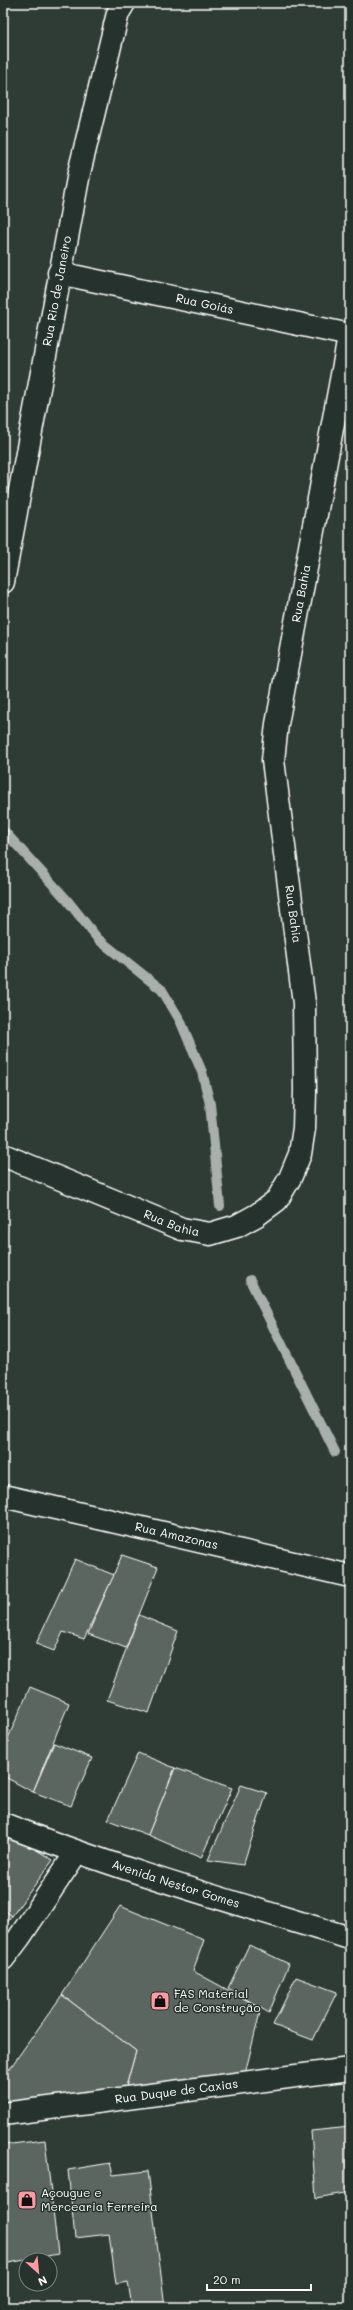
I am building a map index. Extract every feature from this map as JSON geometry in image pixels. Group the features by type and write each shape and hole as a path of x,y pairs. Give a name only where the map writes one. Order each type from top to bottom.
{"street":[{"name":"Rua Rio de Janeiro","path":"3,582 59,274 79,173 119,6"},
{"name":"Rua Goiás","path":"59,274 350,334"},
{"name":"Rua Bahia","path":"3,1155 182,1229 210,1234 237,1226 257,1215 277,1200 290,1178 300,1154 304,1128 304,1003 273,760 277,724 350,334"},
{"name":"Rua Amazonas","path":"3,1496 350,1576"},
{"name":"Avenida Nestor Gomes","path":"3,1824 76,1853 137,1874 350,1938"},
{"path":"3,1959 19,1938 76,1853"},
{"name":"Rua Duque de Caxias","path":"3,2114 350,2069"}],"building":[{"path":"122,1555 158,1567 126,1648 88,1634"},
{"path":"75,1559 114,1575 84,1639 63,1632 54,1651 36,1644"},
{"path":"139,1615 178,1631 149,1713 107,1700"},
{"path":"30,1687 69,1703 33,1792 3,1776 3,1750"},
{"path":"54,1743 92,1758 71,1806 33,1792"},
{"path":"138,1753 175,1768 148,1835 108,1820"},
{"path":"175,1768 232,1788 201,1858 148,1835"},
{"path":"241,1785 267,1793 243,1865 208,1860"},
{"path":"12,1835 53,1860 12,1916 3,1909 3,1847"},
{"name":"FAS Material de Construção","path":"120,1906 204,1940 193,1971 261,2008 244,2078 123,2097 136,2051 62,1995"},
{"path":"3,1909 12,1916 3,1928"},
{"path":"249,1945 289,1964 269,2013 228,1988"},
{"path":"296,1977 337,1992 313,2040 273,2025"},
{"path":"62,1995 136,2051 123,2097 3,2113 3,2078"},
{"path":"350,2127 350,2192 316,2198 311,2131"},
{"name":"Açougue e Mercearia Ferreira","path":"45,2140 58,2252 18,2252 18,2261 3,2264 3,2145"},
{"path":"110,2163 113,2175 148,2171 165,2307 132,2307 128,2282 116,2284 109,2234 75,2238 68,2170"}],"waterway":[{"path":"3,830 67,900 98,939 162,990 180,1020 202,1072 210,1104 220,1206"},
{"path":"250,1280 335,1452"}],"place":[{"name":"FAS Material de Construção","path":"160,2001"},
{"name":"Açougue e Mercearia Ferreira","path":"27,2200"}]}
